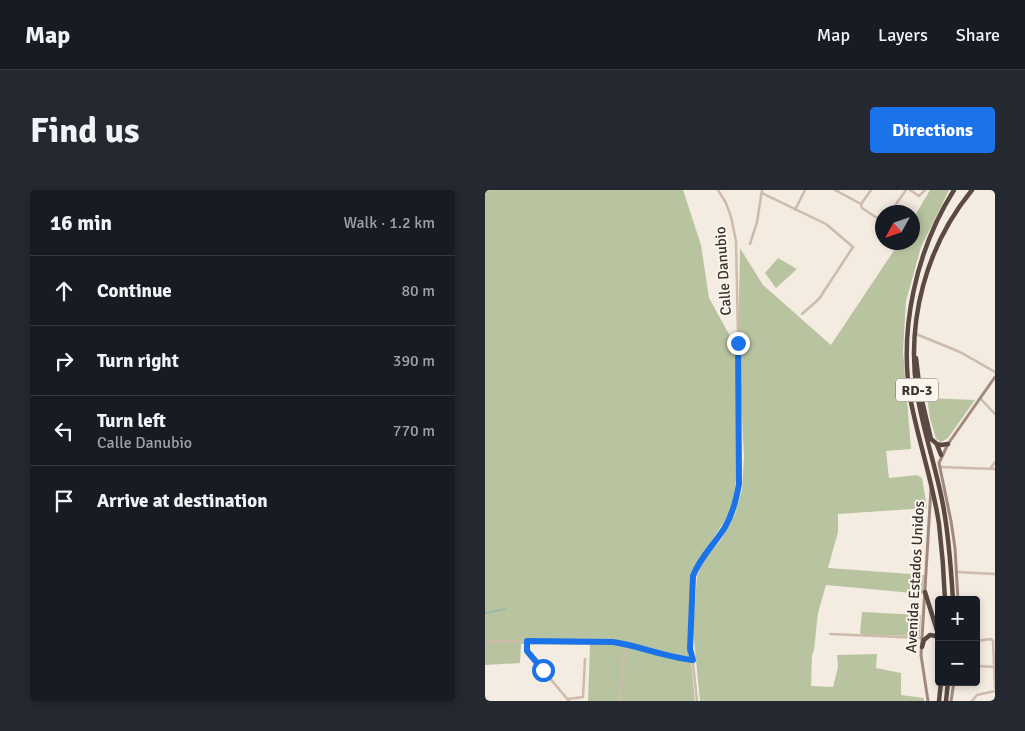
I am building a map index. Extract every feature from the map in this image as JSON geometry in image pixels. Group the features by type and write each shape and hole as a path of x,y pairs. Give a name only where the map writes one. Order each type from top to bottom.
{"highway":[{"name":"RD-3","path":"945,596 939,523 911,401 908,369 908,336 912,300 925,252 941,212 954,190"},
{"name":"RD-3","path":"953,596 943,507 917,393 915,352 921,291 934,250 950,220 973,190"},
{"path":"915,352 920,392 931,439 937,444 941,455"},
{"path":"937,444 947,444"},
{"path":"925,592 935,624"},
{"path":"922,647 930,635 935,636"},
{"path":"939,701 941,686"},
{"path":"946,701 948,686"}],"street":[{"name":"Calle Danubio","path":"697,701 693,660 690,649 693,576 697,566 724,528 735,506 739,484 736,241 731,216 718,190"},
{"path":"795,210 805,190"},
{"path":"835,190 861,204 862,208 875,217"},
{"path":"861,204 871,190"},
{"path":"896,204 906,190"},
{"path":"910,190 919,196 925,190"},
{"path":"750,244 757,222 762,192 826,224 853,246 819,299 802,314"},
{"path":"916,334 960,352 995,372"},
{"name":"Avenida Estados Unidos","path":"958,596 951,522 939,463 947,444 995,377"},
{"path":"980,398 995,414"},
{"path":"990,469 995,462"},
{"path":"940,467 995,469"},
{"name":"Avenida Estados Unidos","path":"929,701 922,663 922,638 931,484"},
{"path":"957,572 995,574"},
{"path":"831,634 922,638"},
{"path":"972,701 977,695 995,689 994,643 991,639 980,640"},
{"path":"485,642 527,641 625,644 675,658 693,660"},
{"path":"527,641 527,651 568,700 583,697 585,659"},
{"path":"620,701 625,644"},
{"path":"980,666 994,667"},
{"path":"951,701 953,686"}],"green space":[{"path":"485,190 683,190 701,245 709,298 735,345 737,429 737,473 732,509 692,572 688,655 691,660 695,701 588,701 590,645 521,644 520,663 485,665"},
{"path":"930,190 949,190 921,247 906,301 903,351 911,449 886,451 889,478 917,475 922,478 927,508 838,514 838,532 828,568 924,575 923,594 826,585 818,613 812,655 811,686 833,687 838,667 837,655 877,654 876,668 901,673 901,695 924,698 924,701 700,701 693,629 697,576 703,561 721,540 735,514 742,490 744,457 738,343 740,248 763,285 831,345 894,250 920,250 920,207"},
{"path":"778,258 797,269 776,288 765,273"},
{"path":"927,398 975,400 948,438 941,442 936,439"},
{"path":"862,612 921,615 920,636 864,635 860,633"}],"waterway":[{"path":"485,613 506,609"}],"route":[{"path":"543,670 527,651 527,641 613,642 675,658 693,660 690,649 693,576 697,566 724,528 735,506 739,484 738,343"}]}
